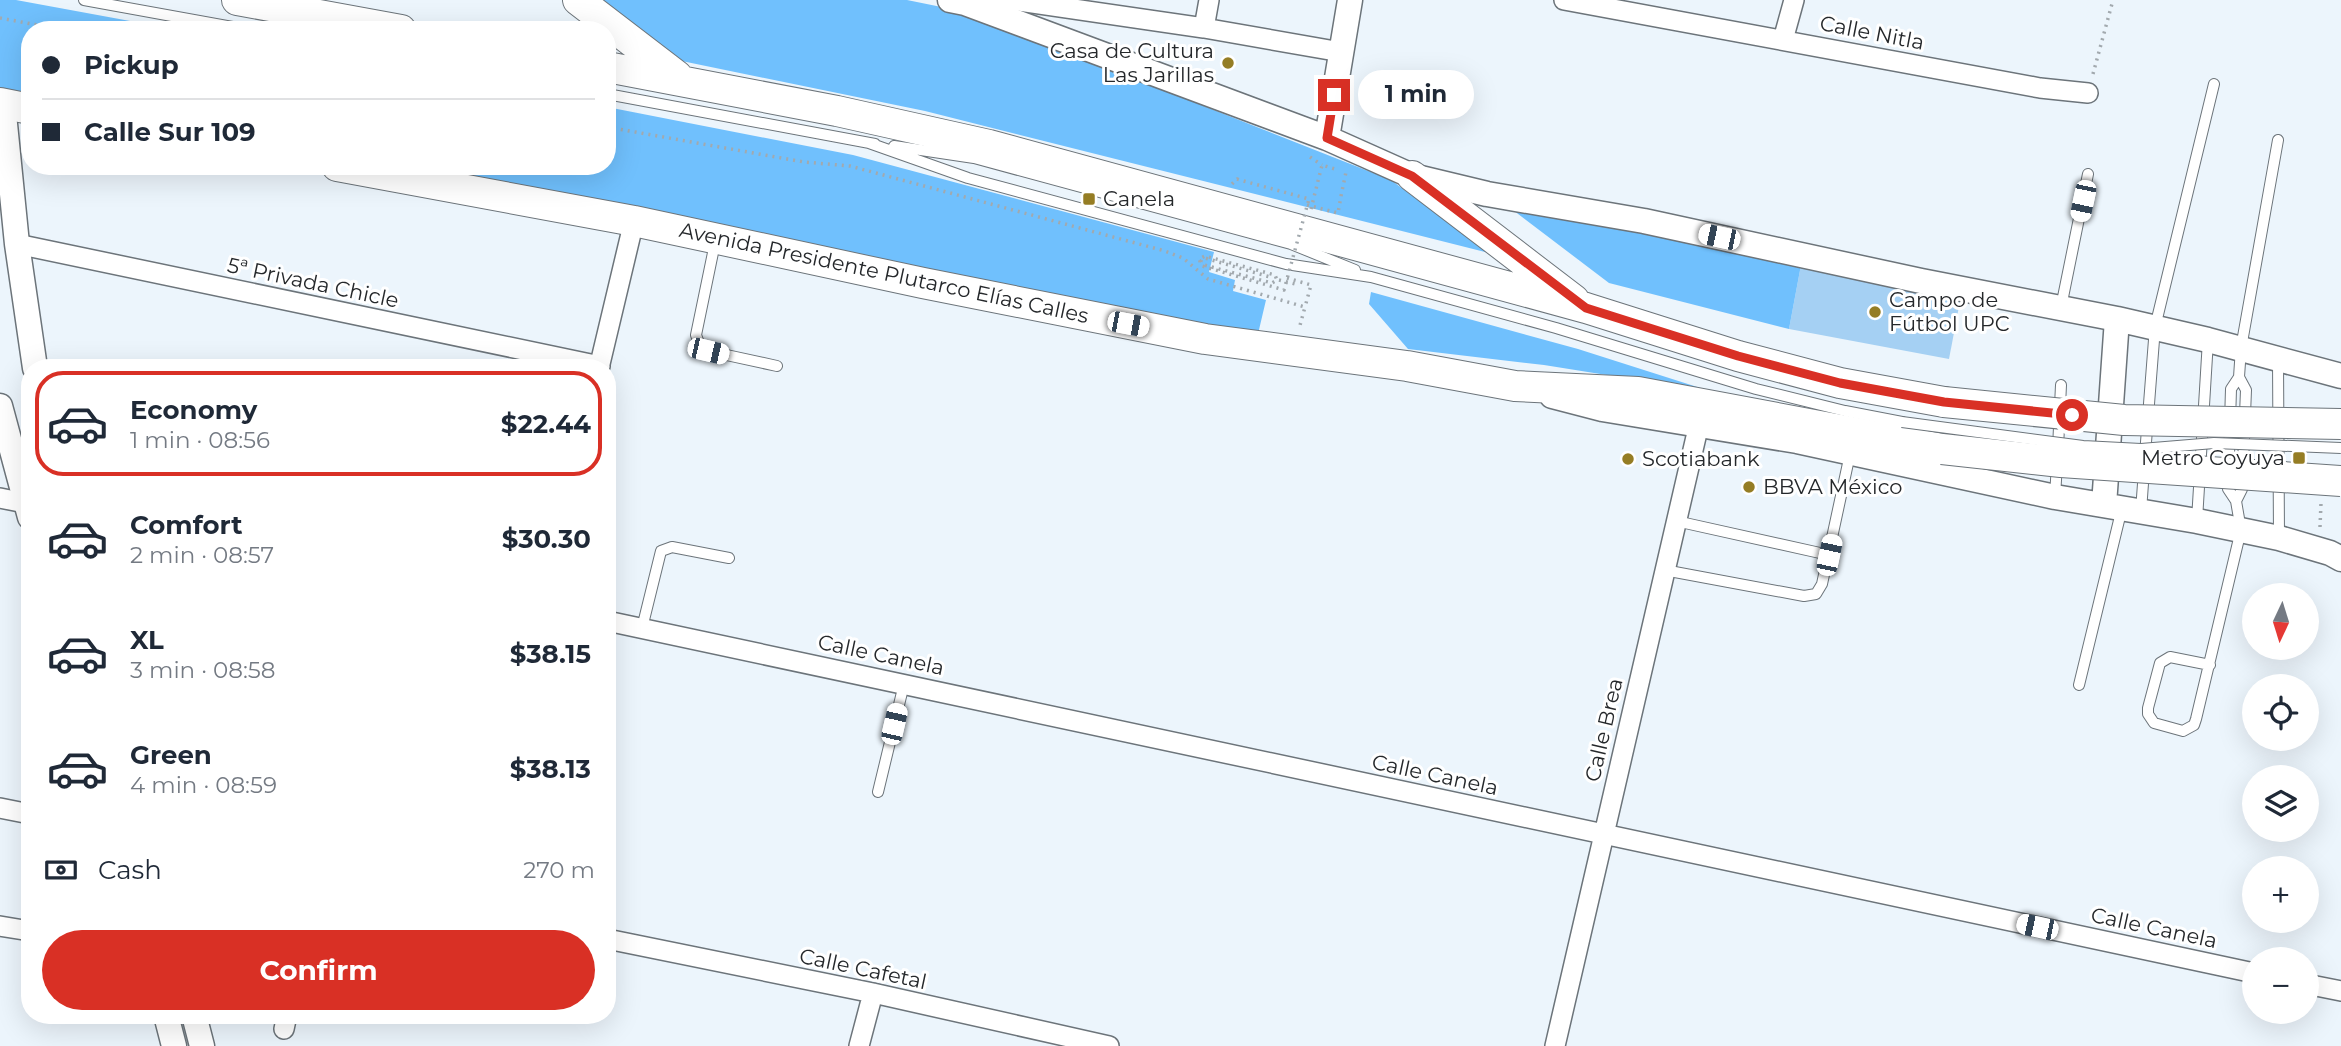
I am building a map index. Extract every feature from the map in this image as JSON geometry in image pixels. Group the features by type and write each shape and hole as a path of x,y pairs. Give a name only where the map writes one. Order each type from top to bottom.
{"main road":[{"path":"237,0 352,21"},
{"path":"578,0 606,21"},
{"path":"616,29 683,80"},
{"path":"616,69 837,111 989,145 1586,308 1738,356 1840,383 1944,402 2124,420 2341,424"},
{"name":"Avenida Presidente Plutarco Elías Calles","path":"386,175 635,221 1205,339 1407,366 1515,386 1638,393 1942,449 2331,487"},
{"path":"1412,176 1586,308"}],"street":[{"path":"957,2 1019,0 1137,8 1204,28 1341,52"},
{"path":"1204,28 1209,0"},
{"path":"1327,138 1350,0"},
{"name":"Calle Nitla","path":"1564,0 1602,3 2040,88 2088,93"},
{"path":"1783,40 1794,0"},
{"path":"957,2 1327,138 1412,176 1487,194 1644,221 1921,281 2155,327 2341,376"},
{"path":"11,105 17,244 34,359"},
{"path":"601,359 635,221"},
{"name":"5ª Privada Chicle","path":"17,244 561,359"},
{"path":"2117,319 2122,508"},
{"name":"Avenida Presidente Plutarco Elías Calles","path":"1515,386 1602,409 1797,441 2055,498 2241,530 2279,538 2330,553 2341,559"},
{"path":"0,407 21,480"},
{"name":"Calle Brea","path":"1555,1046 1699,424"},
{"path":"0,498 21,505"},
{"name":"Calle Canela","path":"616,623 2242,970"},
{"path":"0,808 21,812"},
{"path":"0,926 21,930"},
{"name":"Calle Cafetal","path":"616,941 873,993 1109,1046"},
{"path":"2319,987 2341,991"},
{"path":"859,1046 873,993"},
{"path":"168,1024 174,1046"},
{"path":"196,1024 202,1046"}],"lane":[{"path":"83,0 199,21"},
{"path":"2079,685 2122,508 2155,327 2214,84"},
{"path":"616,96 869,143 974,158 1291,244 1371,277"},
{"path":"2210,665 2170,657 2160,663 2148,708 2148,714 2154,723 2178,731 2194,725 2210,665 2241,530 2236,501 2228,489 2231,389 2239,377 2241,348 2278,140"},
{"path":"869,143 968,178 1272,260 1371,277 1845,411 2028,440 2141,449 2214,443 2341,448"},
{"path":"2061,307 2088,174"},
{"path":"716,239 696,335 700,346 708,351 777,366"},
{"path":"2197,521 2208,340"},
{"path":"2278,360 2279,538"},
{"path":"2236,501 2242,489 2246,390 2239,377"},
{"path":"2055,498 2061,385"},
{"path":"2141,449 2213,467 2341,472"},
{"path":"1664,570 1811,596 1820,590 1850,453"},
{"path":"1676,521 1829,555"},
{"path":"642,628 661,551 673,547 729,558"},
{"path":"878,792 904,683"}],"path":[{"path":"2088,93 2113,0"},
{"path":"0,18 21,22"},
{"path":"616,129 804,162 850,166 886,175 1165,251 1183,258 1208,279 1304,306"},
{"path":"1307,205 1338,213 1346,172 1322,165 1311,212"},
{"path":"1232,184 1240,180 1309,199 1283,290 1202,267 1199,260 1205,256 1275,275 1277,280 1272,283 1204,265 1201,261 1205,258 1270,277"},
{"path":"1287,278 1311,285 1294,351"},
{"path":"2319,538 2331,487"}],"shaded area":[{"path":"0,0 16,0 130,21 21,21 21,94 0,91"},
{"path":"600,0 907,0 966,12 1391,180 1489,253 925,111 672,59"},
{"path":"616,109 853,155 1214,252 1209,272 1235,280 1233,291 1266,300 1258,334 426,175 616,175"},
{"path":"1497,198 1801,265 1789,329 1609,283"},
{"name":"Campo de Fútbol UPC","path":"1801,265 1961,296 1949,359 1789,329"},
{"path":"1371,292 1578,349 1713,392 1544,365 1408,349 1369,304"}],"place":[{"name":"Casa de Cultura Las Jarillas","path":"1228,63"},
{"name":"Canela","path":"1089,199"},
{"name":"Campo de Fútbol UPC","path":"1875,312"},
{"name":"Metro Coyuya","path":"2299,458"},
{"name":"Scotiabank","path":"1628,459"},
{"name":"BBVA México","path":"1749,487"}],"route":[{"path":"1334,95 1327,138 1412,176 1586,308 1738,356 1840,383 1944,402 2072,415"}]}
